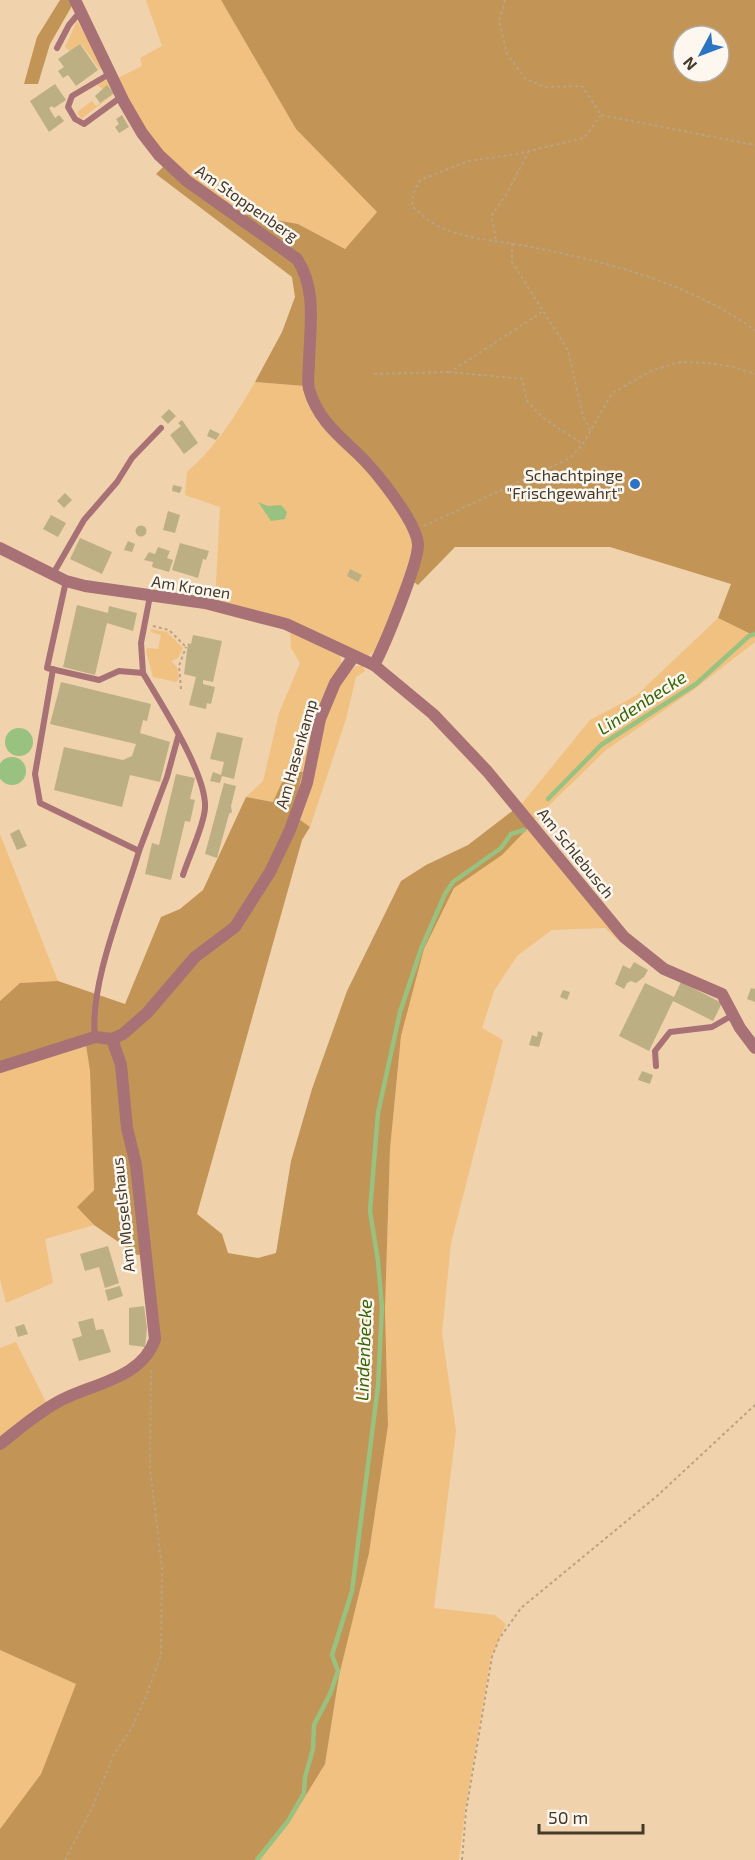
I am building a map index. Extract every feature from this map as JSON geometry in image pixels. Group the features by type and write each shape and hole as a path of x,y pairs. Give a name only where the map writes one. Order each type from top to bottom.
{"street":[{"name":"Am Stoppenberg","path":"75,0 142,133 172,169 297,259 302,265 310,286 308,387 315,405 322,420 380,475 413,530 418,544 374,665"},
{"name":"Am Kronen","path":"0,548 66,581 205,603 286,624 374,665"},
{"name":"Am Hasenkamp","path":"112,1039 123,1034 147,1013 195,957 222,939 247,911 270,872 290,830 307,783 320,719 335,683 354,656"},
{"name":"Am Schlebusch","path":"374,665 434,714 487,771 624,937 664,969 715,989 728,1001 733,1015 755,1048"},
{"path":"0,1067 95,1037 112,1039"},
{"name":"Am Moselshaus","path":"112,1039 121,1065 128,1128 136,1165 154,1334 149,1352"},
{"path":"0,1444 56,1402 131,1369 149,1352"}],"lane":[{"path":"57,48 69,25 80,12"},
{"path":"111,73 72,96 68,107 75,119 84,124 122,96"},
{"path":"52,574 84,520 117,482 132,458 161,428"},
{"path":"66,581 47,668 99,680 119,671 143,673"},
{"path":"150,596 141,643 143,673 193,762 202,787 205,809 183,874"},
{"path":"53,669 35,774 40,803 139,850"},
{"path":"95,1037 93,1020 104,967 139,850 167,777 178,737"},
{"path":"656,1066 655,1051 670,1032 712,1027 733,1015"}],"path":[{"path":"505,0 500,20 507,54 525,78 544,87 582,86 601,115 755,145"},
{"path":"601,115 584,138 529,151 469,161 420,180 413,194 412,206 434,224 595,261 679,287 731,312 755,330"},
{"path":"496,240 491,216 506,195 529,151"},
{"path":"512,243 512,262 568,350 583,416 590,431"},
{"path":"450,372 542,312"},
{"path":"413,530 570,458 583,444 612,393 653,370 681,362 707,363 735,367 755,374"},
{"path":"374,374 450,372 522,379 527,401 543,418 583,444"},
{"path":"144,624 169,630 187,647 178,666 181,689"},
{"path":"64,1860 93,1806 114,1754 130,1731 162,1655 162,1569 150,1468 152,1398 149,1352"},
{"path":"462,1860 466,1811 492,1657 509,1622 521,1608 657,1496 755,1405"}],"shaded area":[{"path":"60,0 71,0 73,4 50,44 38,84 24,84 37,37"},
{"path":"146,0 221,0 296,129 377,212 345,249 298,224 233,212 177,168 144,132 116,79 142,66 140,58 162,46"},
{"path":"221,0 755,0 755,636 718,618 731,584 610,547 455,547 418,585 411,580 420,537 324,417 311,386 303,261 233,212 298,224 345,249 377,212 296,129"},
{"path":"77,21 104,66 100,70 81,44 70,51 65,47"},
{"path":"108,81 115,93 81,119 77,112 92,101 96,106 113,93 108,86 103,89 98,86 97,83"},
{"path":"164,166 297,262 308,287 305,386 255,382 282,332 295,297 292,277 156,174"},
{"path":"255,382 305,386 318,422 378,476 414,542 396,604 378,648 367,657 215,602 220,507 185,495 187,472 225,430"},
{"path":"258,502 268,506 281,505 287,512 285,519 271,521"},
{"path":"718,618 755,636 755,642 692,691 606,750 533,821 520,806 590,720 637,695"},
{"path":"151,629 167,632 183,648 178,658 171,661 177,667 179,678 176,682 153,677 146,651 147,648 158,649 161,635 151,632"},
{"path":"290,630 339,652 342,665 311,735 303,772 287,772 273,802 246,797 263,781 279,713 300,663 291,648"},
{"path":"356,666 362,666 365,671 356,677 346,719 310,827 298,818 318,736 334,694 344,678"},
{"path":"19,728 29,732 33,742 29,752 19,756 9,752 5,742 9,732"},
{"path":"12,757 22,761 26,771 22,781 12,785 2,781 -2,771 2,761"},
{"path":"287,771 303,772 292,814 310,827 302,840 197,1214 222,1234 228,1253 258,1258 276,1253 291,1161 312,1089 347,991 401,881 426,865 468,845 515,809 529,827 502,855 454,888 424,949 401,1036 390,1149 385,1309 388,1426 369,1553 339,1676 325,1764 292,1818 256,1860 0,1860 0,1829 41,1774 76,1684 0,1650 0,1441 150,1355 146,1254 137,1255 94,1225 77,1207 94,1190 90,1071 86,1045 0,1065 0,1001 20,983 58,981 125,1004 161,917 180,909 203,890 246,797 273,802"},
{"path":"529,827 620,938 618,940 605,928 552,930 517,956 494,991 482,1028 503,1040 451,1243 442,1333 456,1431 434,1608 495,1615 506,1624 491,1657 459,1860 256,1860 292,1818 325,1764 339,1676 369,1553 388,1426 385,1309 390,1149 401,1036 424,949 454,888"},
{"path":"0,834 58,981 20,983 0,1001"},
{"path":"86,1045 90,1071 94,1190 77,1207 94,1225 45,1239 53,1283 6,1303 0,1279 0,1070"},
{"path":"16,1342 48,1406 0,1441 0,1348"},
{"path":"0,1650 76,1684 41,1774 0,1829"}],"building":[{"path":"80,44 98,70 76,86 68,75 63,78 58,71 64,67 58,59"},
{"path":"55,84 66,100 54,108 52,106 49,108 55,118 59,115 64,121 49,132 30,101"},
{"path":"107,85 114,93 100,103 95,96"},
{"path":"122,115 129,127 119,133 115,127 119,124 116,119"},
{"path":"169,409 176,416 168,424 161,417"},
{"path":"182,420 198,443 184,454 170,435 181,426 178,423"},
{"path":"210,429 220,434 216,440 207,436"},
{"path":"173,485 182,487 180,493 172,491"},
{"path":"65,493 72,500 64,508 57,501"},
{"path":"168,511 180,515 175,533 163,530"},
{"path":"51,515 66,523 58,537 43,529"},
{"path":"141,525 147,531 141,537 135,531"},
{"path":"80,538 112,552 102,574 70,559"},
{"path":"128,541 135,544 132,552 124,550"},
{"path":"180,543 209,551 206,560 203,559 198,578 172,570"},
{"path":"158,547 170,551 167,558 173,560 169,572 152,567 153,562 144,560 149,552 155,554"},
{"path":"350,569 362,575 358,582 347,576"},
{"path":"77,605 108,613 109,606 137,613 133,631 107,623 95,675 63,667"},
{"path":"193,635 222,641 213,682 203,680 203,684 215,687 211,704 207,703 206,709 189,705 196,677 184,674 188,643 191,644"},
{"path":"61,682 151,704 147,721 143,720 140,733 170,742 160,782 130,775 122,807 54,790 64,747 123,760 132,756 136,744 50,724"},
{"path":"217,732 243,738 234,779 222,776 220,783 210,781 213,772 221,775 224,762 210,759"},
{"path":"176,774 195,778 190,799 195,800 190,822 185,821 171,880 145,874 152,843 159,845"},
{"path":"224,783 236,786 231,806 232,812 229,814 217,858 205,854"},
{"path":"19,829 27,846 17,850 10,834"},
{"path":"634,962 648,970 644,977 636,983 631,981 627,983 624,989 615,984 623,965 630,969"},
{"path":"681,982 722,1003 713,1021 673,1001 649,1051 619,1036 645,983 674,997"},
{"path":"751,988 755,989 755,1002 747,999"},
{"path":"563,990 570,992 567,1000 560,997"},
{"path":"538,1031 543,1033 539,1047 529,1045 532,1035 537,1037"},
{"path":"642,1071 653,1075 650,1084 638,1080"},
{"path":"108,1246 119,1283 105,1288 99,1267 85,1271 80,1254"},
{"path":"120,1286 123,1296 108,1301 105,1290"},
{"path":"144,1306 147,1328 145,1347 129,1345 129,1308"},
{"path":"93,1318 96,1330 103,1329 111,1352 79,1361 72,1339 82,1336 78,1322"},
{"path":"24,1324 28,1334 18,1337 15,1327"}],"waterway":[{"name":"Lindenbecke","path":"548,799 601,745 696,684 749,636 755,634"},
{"name":"Lindenbecke","path":"257,1860 288,1821 304,1793 305,1777 313,1749 314,1725 330,1694 338,1671 332,1655 352,1591 378,1386 382,1307 370,1211 378,1113 400,1012 421,949 445,894 453,882 501,848 511,834 524,830"}],"place":[{"name":"Schachtpinge \"Frischgewahrt\"","path":"635,484"}]}
